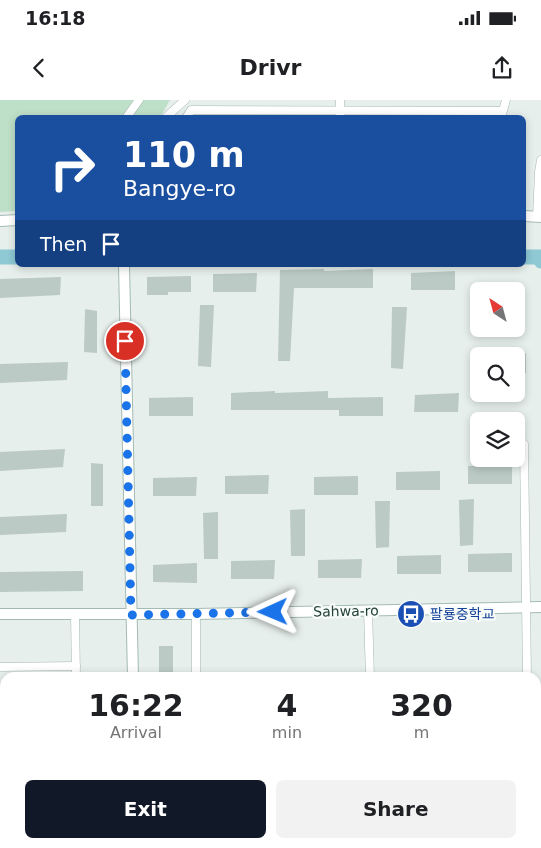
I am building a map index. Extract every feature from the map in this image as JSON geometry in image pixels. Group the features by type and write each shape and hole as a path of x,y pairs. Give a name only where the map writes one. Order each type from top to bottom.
{"main road":[{"path":"526,216 539,217"},
{"path":"0,221 15,220"},
{"path":"124,267 133,672"},
{"name":"Sahwa-ro","path":"0,614 131,615 541,606"}],"street":[{"path":"128,115 139,100"},
{"path":"168,115 185,100"},
{"path":"340,100 340,114"},
{"path":"188,115 191,110 340,114 502,114 506,100"},
{"path":"539,217 539,172 541,160"},
{"path":"524,467 527,672"},
{"path":"368,610 370,672"},
{"path":"75,614 76,672"},
{"path":"196,614 196,672"},
{"path":"0,667 76,666"}],"green space":[{"path":"0,100 170,100 161,115 15,115 15,211 0,212"}],"building":[{"path":"324,269 324,271 373,269 373,288 294,288 290,361 278,361 280,270"},
{"path":"455,271 455,290 411,290 411,273"},
{"path":"257,273 256,292 213,292 213,274"},
{"path":"191,276 191,292 168,292 168,295 147,295 147,277"},
{"path":"61,277 60,295 0,298 0,279"},
{"path":"200,305 214,305 211,367 198,366"},
{"path":"392,307 407,307 403,369 391,368"},
{"path":"85,309 97,311 97,353 84,352"},
{"path":"526,353 526,373 525,373"},
{"path":"68,362 67,380 0,383 0,364"},
{"path":"275,391 275,393 328,391 328,398 383,397 383,416 339,416 339,410 231,410 231,393"},
{"path":"459,393 458,412 414,412 415,395"},
{"path":"193,397 193,416 149,416 149,398"},
{"path":"65,449 63,467 0,471 0,452"},
{"path":"91,463 103,464 103,506 91,506"},
{"path":"468,466 512,467 512,484 468,484"},
{"path":"440,471 440,490 396,490 396,472"},
{"path":"269,475 268,494 225,494 225,476"},
{"path":"358,476 358,495 314,495 314,477"},
{"path":"197,477 196,496 153,496 153,478"},
{"path":"474,499 473,545 460,546 459,500"},
{"path":"375,501 390,501 389,547 376,548"},
{"path":"305,509 305,556 291,556 290,510"},
{"path":"218,512 218,559 204,559 203,513"},
{"path":"67,514 66,532 0,535 0,517"},
{"path":"512,553 512,572 468,572 468,554"},
{"path":"441,555 441,574 397,574 397,556"},
{"path":"362,559 361,578 318,578 318,560"},
{"path":"275,560 274,579 231,579 231,561"},
{"path":"197,563 197,583 153,582 153,565"},
{"path":"83,571 83,591 0,592 0,572"},
{"path":"159,646 173,646 173,672 159,672"}],"waterway":[{"path":"0,257 15,257"},
{"path":"526,257 540,257 541,261"}],"place":[{"name":"팔룡중학교","path":"411,614"}],"route":[{"path":"125,341 131,615 273,612"}]}
